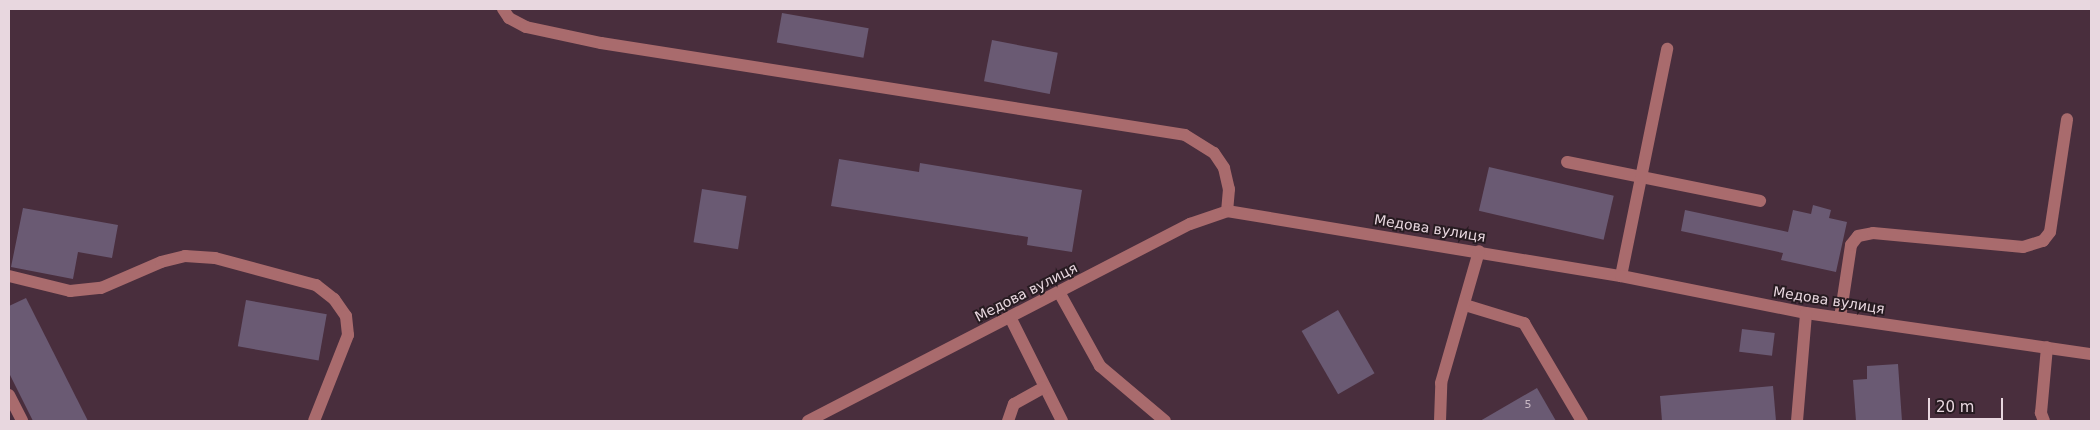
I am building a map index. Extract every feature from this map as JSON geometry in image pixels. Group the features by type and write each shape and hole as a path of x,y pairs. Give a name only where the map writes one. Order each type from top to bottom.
{"street":[{"path":"503,9 509,18 526,27 601,43 1185,135 1214,153 1224,168 1229,189 1227,210"},
{"path":"1621,276 1667,49"},
{"path":"1840,318 1851,245 1858,236 1872,233 2023,247 2042,241 2050,232 2067,119"},
{"path":"1567,162 1760,201"},
{"name":"Медова вулиця","path":"808,421 1190,224 1227,210 1621,276 1806,313 2047,346 2091,354"},
{"path":"1440,421 1441,383 1479,251"},
{"path":"9,276 70,291 94,289 101,288 161,262 185,256 214,258 316,285 334,299 346,316 348,336 314,421"},
{"path":"1059,292 1100,366 1165,421"},
{"path":"1465,305 1524,323 1582,421"},
{"path":"1797,421 1806,313"},
{"path":"1010,317 1062,421"},
{"path":"2044,421 2041,412 2047,346"},
{"path":"1008,421 1014,404 1045,387"},
{"path":"9,395 22,421"}],"building":[{"path":"782,13 869,28 863,58 777,43"},
{"path":"992,40 1058,53 1050,94 984,81"},
{"path":"839,159 919,172 920,163 1082,190 1072,252 1027,245 1028,237 831,206"},
{"path":"1489,167 1614,196 1604,240 1479,211"},
{"path":"702,189 746,196 738,249 694,242"},
{"path":"1813,205 1831,210 1829,218 1847,222 1836,272 1781,260 1783,253 1681,231 1685,210 1788,232 1793,210 1811,214"},
{"path":"23,208 118,225 112,258 78,252 73,279 11,267"},
{"path":"26,298 88,421 33,421 9,373 9,306"},
{"path":"246,300 327,314 319,361 238,346"},
{"path":"1338,310 1374,373 1338,394 1302,331"},
{"path":"1742,329 1775,333 1772,356 1739,352"},
{"path":"1898,364 1902,421 1856,421 1853,380 1867,379 1867,366"},
{"path":"1773,386 1776,421 1662,421 1660,396"},
{"path":"1537,388 1556,421 1480,421"}]}
